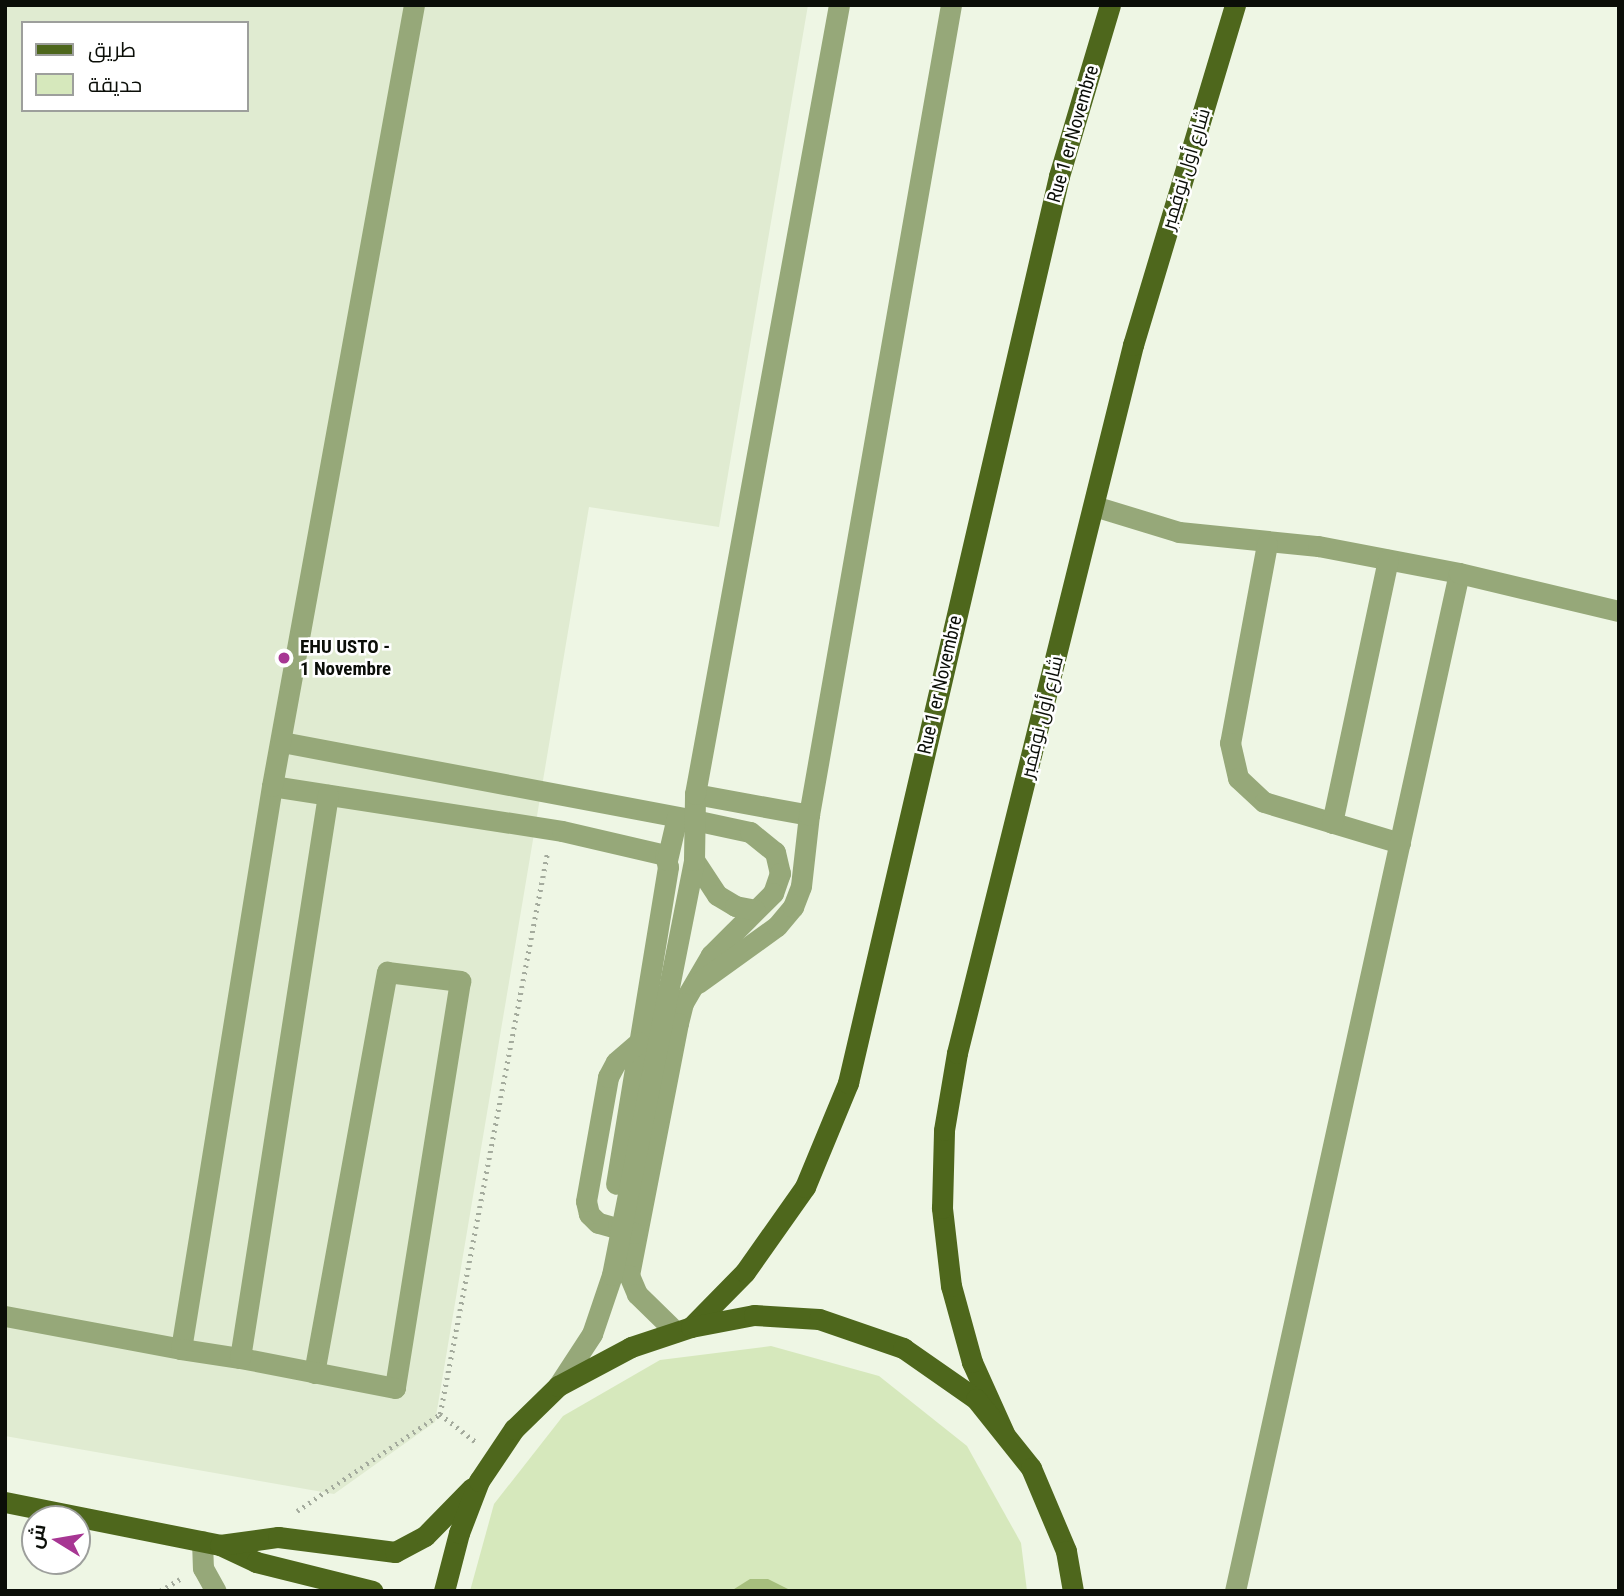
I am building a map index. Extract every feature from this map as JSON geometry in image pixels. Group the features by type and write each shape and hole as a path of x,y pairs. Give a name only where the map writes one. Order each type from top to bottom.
{"main road":[{"name":"Rue 1 er Novembre","path":"684,1329 745,1272 805,1187 848,1083 1059,176 1110,5"},
{"name":"شارع أول نوفمبر","path":"1004,1433 972,1362 951,1286 942,1208 944,1130 957,1053 1133,345 1235,5"},
{"path":"211,1543 278,1537 380,1553 396,1552 425,1536 479,1481 514,1429 558,1386 631,1347 684,1329 754,1315 819,1319 903,1348 975,1399 1031,1468 1066,1551 1073,1591"},
{"path":"444,1591 479,1481"},
{"path":"5,1502 211,1543 256,1562 372,1591"}],"street":[{"path":"181,1349 272,786 414,5"},
{"path":"628,1231 615,1192 667,860 695,794 839,5"},
{"path":"691,988 787,917 801,886 809,815 951,5"},
{"path":"1094,506 1179,532 1267,544 1318,546 1459,573 1619,611"},
{"path":"1267,544 1230,743 1232,762 1238,778 1264,802 1400,843"},
{"path":"1332,823 1388,560"},
{"path":"1235,1591 1459,573"},
{"path":"282,742 569,795 750,832 775,852 778,883 711,955 691,988 678,1023 628,1231 600,1314 558,1386"},
{"path":"272,786 557,830 655,850 667,860"},
{"path":"695,794 809,815"},
{"path":"240,1358 328,795"},
{"path":"557,830 569,795"},
{"path":"684,1329 633,1286 628,1231 694,860 686,818"},
{"path":"694,860 717,895 735,906 755,910"},
{"path":"5,1315 181,1349 395,1388 460,981 387,972 314,1373"},
{"path":"628,1231 593,1219 586,1201 608,1077 616,1062 639,1042"},
{"path":"211,1543 203,1568 216,1591"}],"path":[{"path":"278,1537 290,1516 440,1414 557,830"},
{"path":"440,1414 495,1457"},
{"path":"12,1591 28,1591"}],"shaded area":[{"name":"EHU USTO - 1 Novembre","path":"5,5 808,5 719,527 589,507 435,1422 334,1494 5,1436"},
{"path":"750,1579 768,1579 792,1591 731,1591"}],"green space":[{"path":"771,1346 879,1376 967,1446 1021,1543 1027,1591 470,1591 494,1504 563,1416 660,1360"}],"place":[{"name":"EHU USTO - 1 Novembre","path":"284,658"}]}
